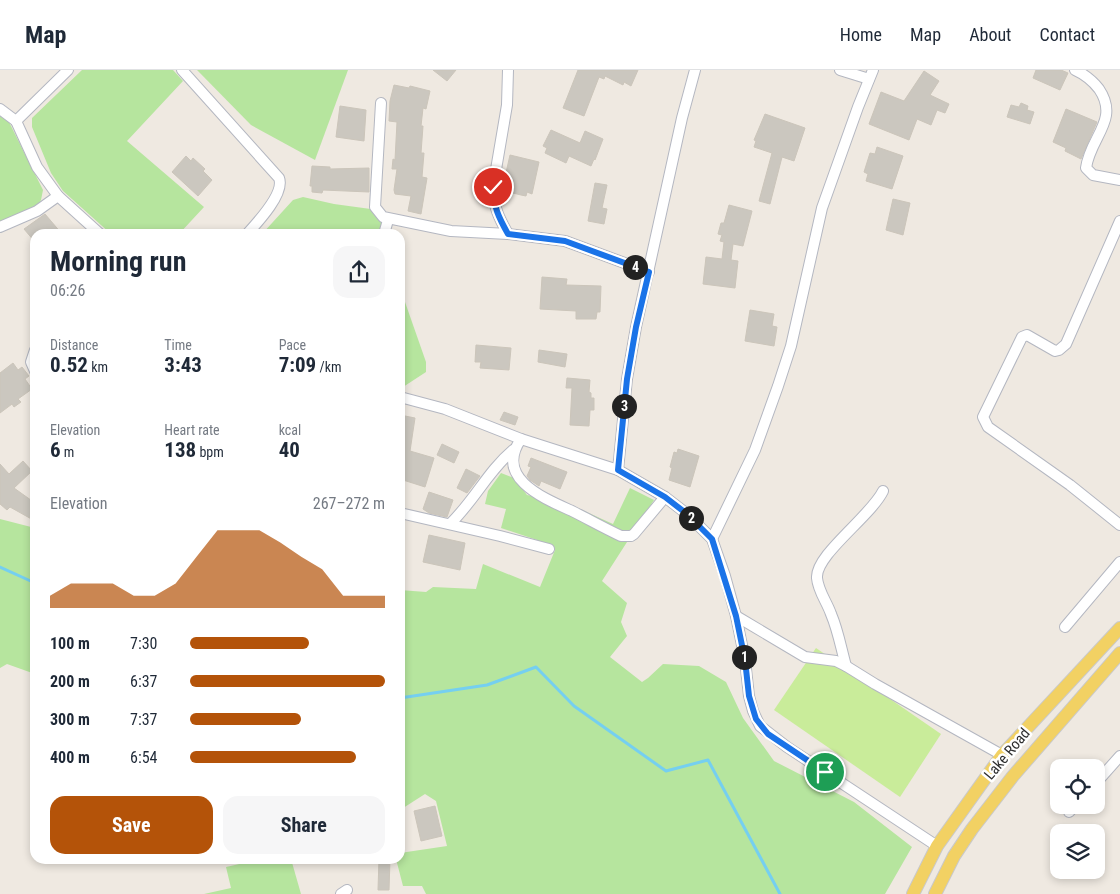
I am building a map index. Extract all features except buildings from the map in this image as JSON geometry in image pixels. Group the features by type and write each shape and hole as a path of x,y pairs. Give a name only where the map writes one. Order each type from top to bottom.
{"main road":[{"name":"Lake Road","path":"913,894 937,846 1002,755 1120,628"},
{"name":"Lake Road","path":"935,894 954,856 972,829 1013,776 1120,653"}],"street":[{"path":"16,121 68,70"},
{"path":"182,70 279,178 281,184 277,196 251,229"},
{"path":"508,70 507,105 493,187 493,200 497,216 508,234"},
{"path":"618,470 627,379 636,327 682,118 695,70"},
{"path":"712,539 755,450 778,386 791,346 822,208 871,75 840,70"},
{"path":"1075,70 1091,78 1108,104 1108,118 1097,139 1086,168 1093,175 1120,180"},
{"path":"381,103 375,207 380,215 388,220 451,230 565,241 649,272"},
{"path":"0,109 16,121 37,167 58,196 94,229"},
{"path":"0,227 36,211 58,196"},
{"path":"385,229 388,220"},
{"path":"1120,221 1116,243 1066,344 1055,351 1027,335 1022,337 983,417 988,427 1070,485 1120,525"},
{"path":"405,398 445,408 521,439 618,470 665,497 687,514 712,539 736,616 745,660 752,712 763,730 787,748 937,846"},
{"path":"450,524 465,510 498,462 513,450 521,439"},
{"path":"513,450 516,473 526,487 621,536 631,536 634,534 665,497"},
{"path":"846,666 831,614 817,579 818,568 824,558 872,509 883,491"},
{"path":"405,514 550,549"},
{"path":"1065,627 1120,562"},
{"path":"736,616 805,658 836,661 846,666 1002,755"},
{"path":"1105,773 1120,756"}],"green space":[{"path":"82,70 173,70 183,81 127,141 204,207 184,229 105,229 63,191 51,173 32,127 32,118"},
{"path":"197,70 348,70 315,160 251,125"},
{"path":"0,116 9,122 43,190 38,205 0,226"},
{"path":"303,197 334,204 378,210 385,222 383,229 267,229 293,200"},
{"path":"405,302 426,362 426,372 405,386"},
{"path":"501,473 514,478 527,495 569,504 613,524 630,488 654,500 602,581 627,603 621,622 627,636 610,657 642,682 663,664 699,666 726,682 743,718 774,761 854,802 912,847 885,894 426,894 422,886 403,886 397,864 405,864 405,852 447,846 436,801 425,794 405,807 405,590 426,592 433,587 476,589 483,564 540,587 555,550 537,540 501,528 506,509 485,504 488,491"},
{"path":"0,519 30,527 30,672 7,664 0,668"},
{"path":"816,648 941,734 900,797 774,710"},
{"path":"239,864 292,864 301,894 204,894 231,888 226,867"}],"waterway":[{"path":"0,567 30,581"},
{"path":"405,697 487,685 536,667 574,706 666,771 708,760 780,894"}],"route":[{"path":"493,187 493,200 497,216 508,234 565,241 649,272 636,327 627,379 618,470 665,497 687,514 712,539 736,616 745,660 752,712 760,726 768,734 825,772"}]}
